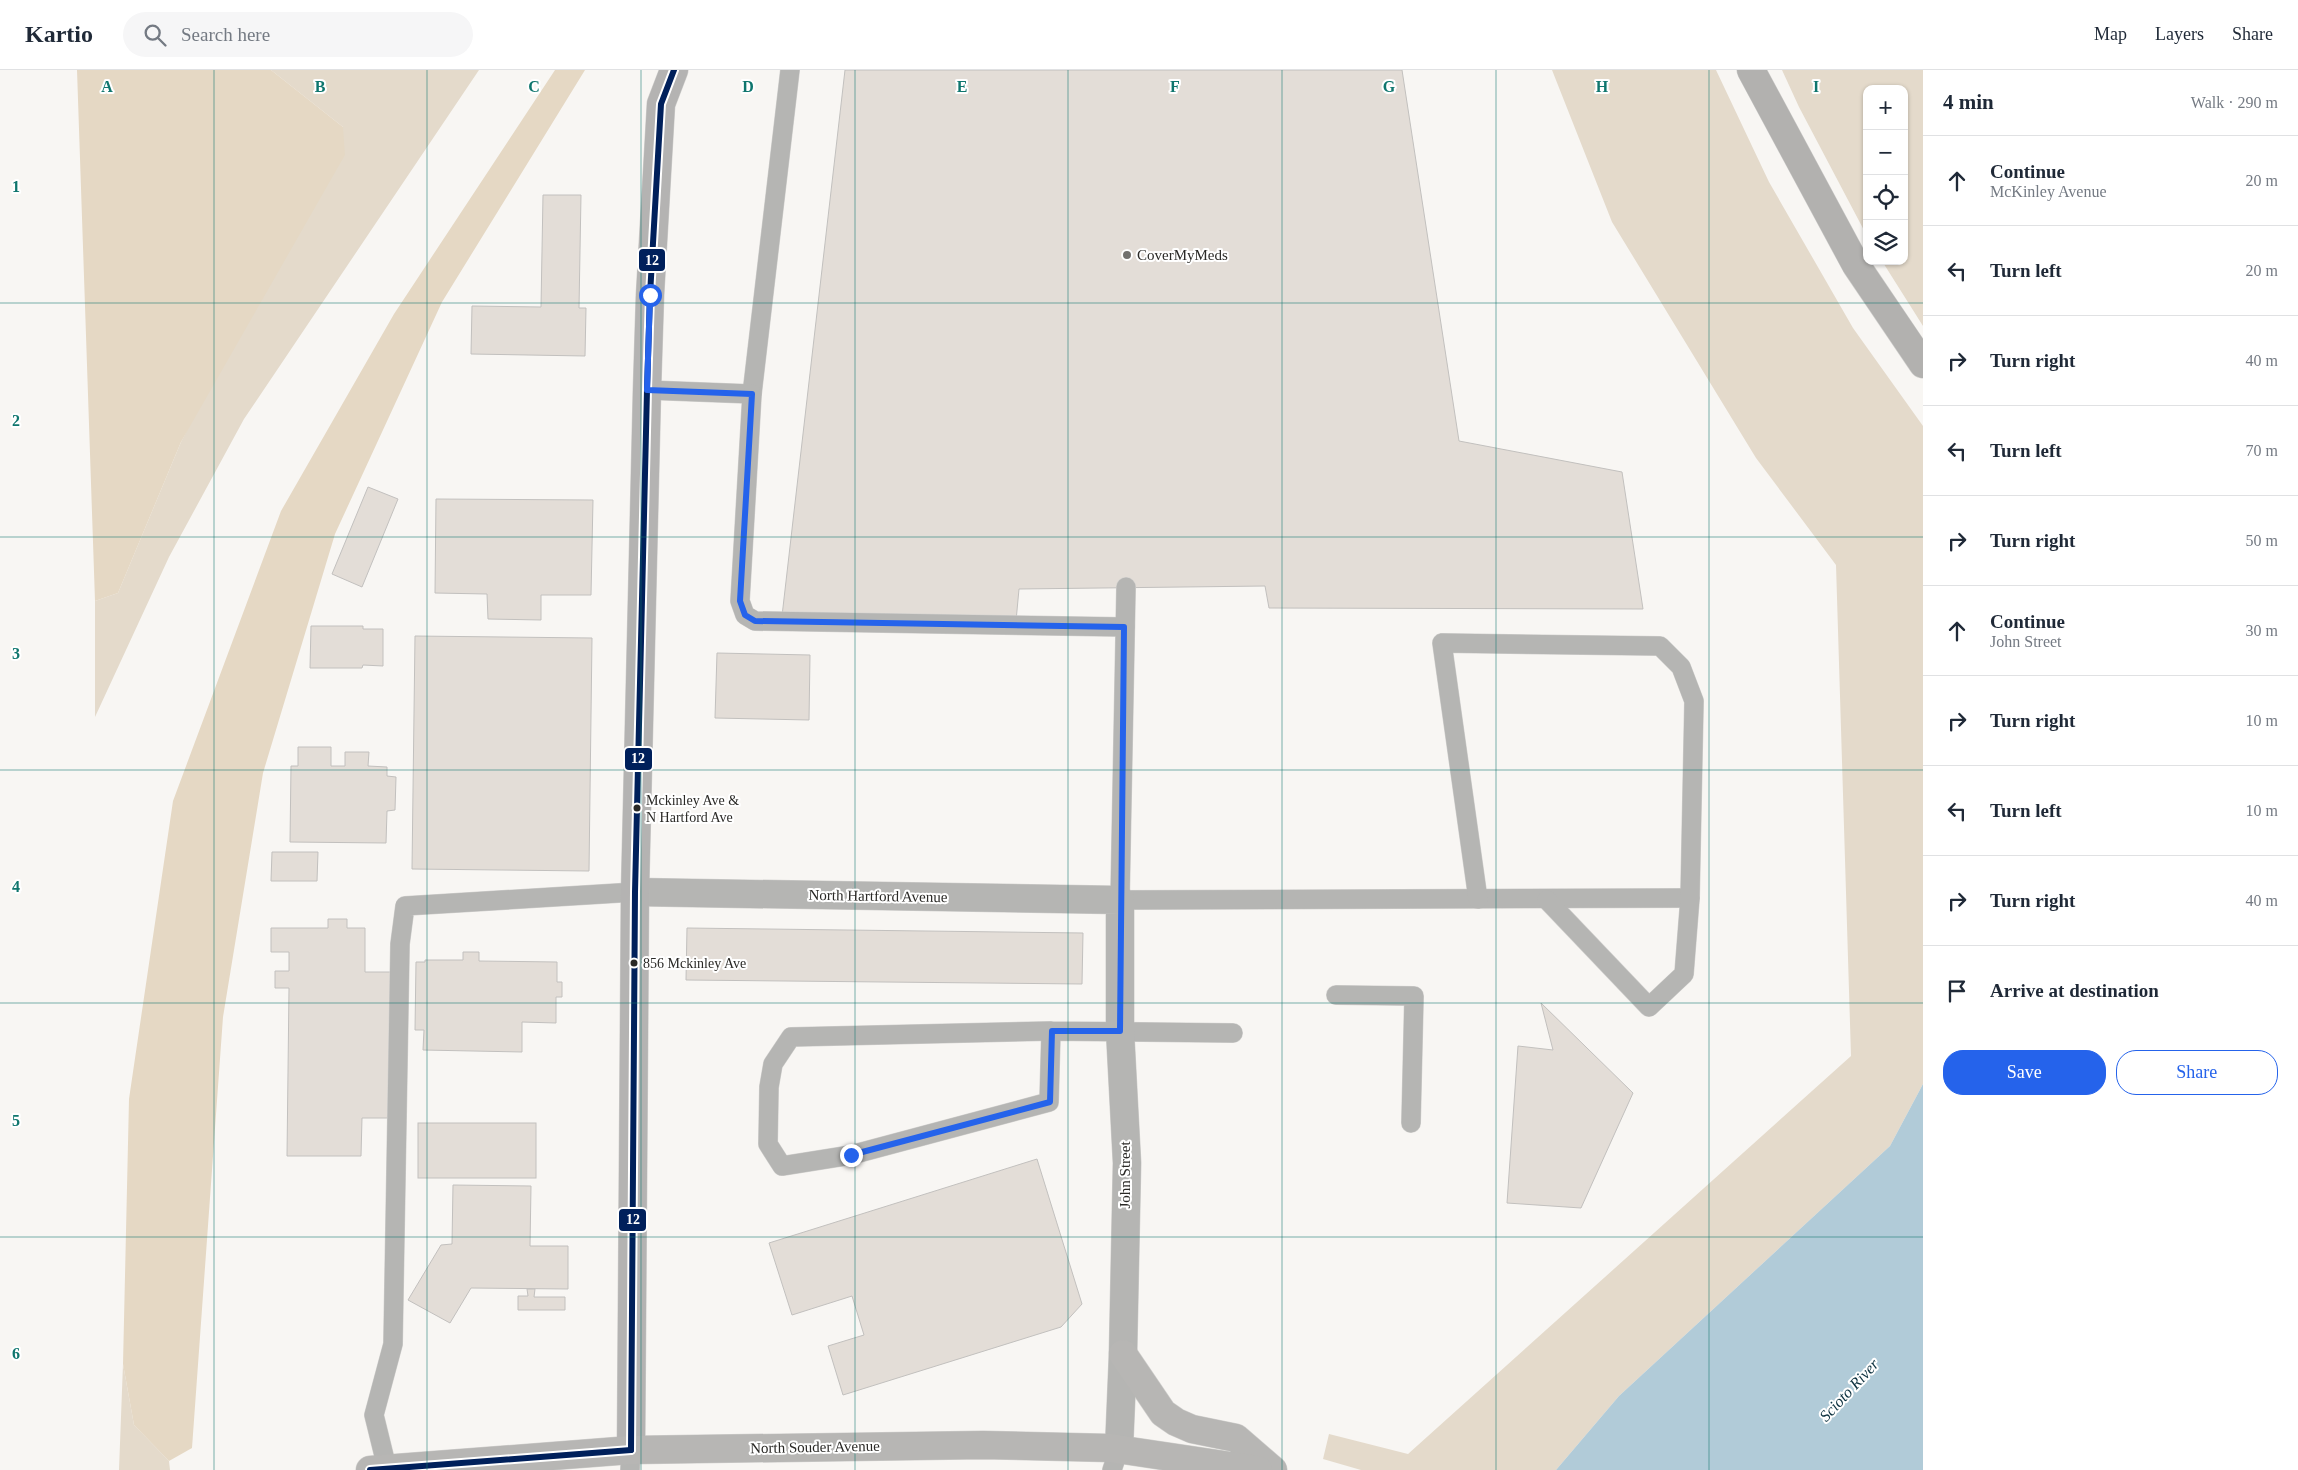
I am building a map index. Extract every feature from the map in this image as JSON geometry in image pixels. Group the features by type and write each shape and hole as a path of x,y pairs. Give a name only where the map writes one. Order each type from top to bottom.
{"highway":[{"path":"1751,70 1856,265 1923,364"}],"main road":[{"path":"652,70 661,104"},
{"path":"630,1460 635,892 650,295 661,104 674,70"},
{"path":"1124,1354 1164,1412 1176,1422 1192,1429 1236,1438 1273,1470"},
{"name":"North Souder Avenue","path":"379,1469 983,1445 1115,1460 1258,1470"}],"street":[{"name":"North Hartford Avenue","path":"635,892 1120,900"},
{"name":"John Street","path":"1115,1460 1124,1354 1126,1163 1120,1031 1120,900"}],"lane":[{"path":"790,70 752,394 740,601 745,615 755,621 1124,627"},
{"path":"647,390 752,394"},
{"path":"1126,587 1120,900 1690,898"},
{"path":"1478,899 1442,643 1660,646 1681,667 1694,701 1690,898 1684,974 1649,1007 1547,900"},
{"path":"379,1469 374,1415 393,1344 400,944 405,906 635,892"},
{"path":"1336,995 1414,996 1411,1122"},
{"path":"1052,1031 1050,1102 851,1155 782,1166 768,1144 769,1087 773,1064 791,1037 1052,1031 1233,1033"}],"shaded area":[{"path":"77,70 271,70 343,127 345,155 181,442 118,593 95,601"},
{"path":"271,70 479,70 244,419 169,557 95,717 95,601 118,593 181,442 343,127"},
{"path":"555,70 585,70 442,302 335,534 263,773 223,1017 192,1448 169,1461 134,1425 123,1364 129,1099 173,801 281,511 394,314"},
{"path":"1552,70 1716,70 1769,182 1853,328 1923,426 1923,1084 1890,1146 1619,1396 1556,1470 1361,1470 1323,1459 1329,1434 1408,1454 1851,1056 1836,565 1756,458 1612,222"},
{"path":"1782,70 1923,70 1923,326 1885,265 1908,265 1908,85 1863,85 1863,228 1799,107"},
{"path":"123,1364 134,1425 169,1461 170,1470 119,1470"}],"water":[{"name":"Scioto River","path":"1923,1084 1923,1470 1556,1470 1619,1396 1890,1146"}],"building":[{"name":"CoverMyMeds","path":"845,70 1402,70 1459,441 1622,472 1643,609 1269,608 1265,586 1019,589 1016,621 782,616"},
{"path":"543,195 581,195 579,308 586,308 585,356 471,354 472,306 541,307"},
{"path":"368,487 398,499 362,587 332,574"},
{"path":"436,499 593,500 591,595 541,595 541,620 488,619 487,594 435,593"},
{"path":"311,626 363,626 363,629 383,629 383,666 363,665 362,668 310,668"},
{"path":"415,636 592,638 589,871 412,869"},
{"path":"717,653 810,655 809,720 715,718"},
{"path":"298,747 331,747 331,766 345,766 345,752 369,752 368,766 387,767 387,776 396,777 395,810 387,811 386,843 290,842 291,766 298,766"},
{"path":"272,852 318,852 317,881 271,881"},
{"path":"328,919 347,919 347,928 365,928 365,972 393,972 392,1118 362,1118 361,1156 287,1156 289,988 275,988 275,971 289,971 289,952 271,952 271,928 328,928"},
{"path":"687,928 1083,933 1082,984 686,980"},
{"path":"463,952 479,952 479,961 557,962 557,982 562,982 562,997 556,997 556,1023 522,1022 522,1052 423,1050 424,1030 415,1030 416,962 425,962 425,960 463,960"},
{"path":"1541,1003 1633,1093 1581,1208 1507,1203 1518,1046 1553,1050"},
{"path":"418,1123 536,1123 536,1178 418,1178"},
{"path":"1037,1159 1082,1304 1061,1327 843,1395 828,1346 864,1335 852,1296 792,1315 769,1243"},
{"path":"453,1185 531,1186 530,1246 568,1246 568,1289 471,1288 450,1323 408,1300 441,1245 452,1244"},
{"path":"527,1289 535,1289 534,1297 565,1297 565,1310 518,1310 518,1296 528,1296"}],"transit line":[{"name":"12","path":"631,1450 635,892 647,390 650,295 661,104 674,70"},
{"name":"12","path":"370,1470 631,1450"}],"place":[{"name":"CoverMyMeds","path":"1127,255"},
{"name":"Mckinley Ave & N Hartford Ave","path":"637,808"},
{"name":"856 Mckinley Ave","path":"634,963"}],"route":[{"path":"650,295 647,390 752,394 740,601 745,615 755,621 1124,627 1120,1031 1052,1031 1050,1102 851,1155"}]}
